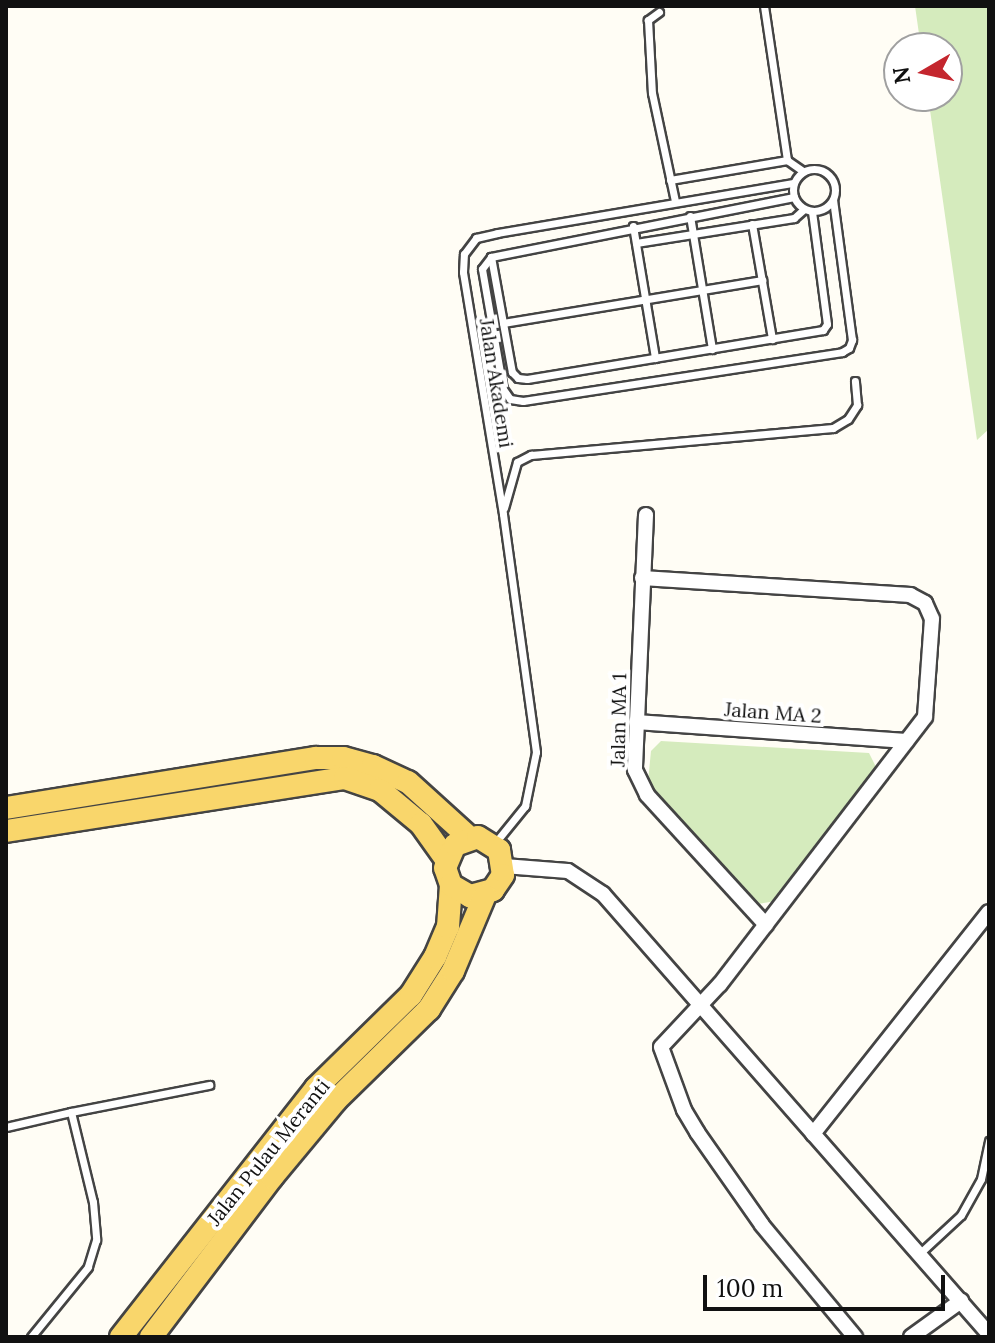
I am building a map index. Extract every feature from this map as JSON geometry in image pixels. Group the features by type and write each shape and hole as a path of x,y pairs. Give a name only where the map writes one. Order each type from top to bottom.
{"main road":[{"path":"6,808 316,758 343,758 373,766 408,782 470,838 494,844 504,866 500,883 485,895 470,896 451,885 446,859 421,824 380,790 345,778 6,831"},
{"path":"446,859 455,845 470,838"},
{"name":"Jalan Pulau Meranti","path":"121,1337 316,1088 411,995 435,957 448,927 451,885"},
{"name":"Jalan Pulau Meranti","path":"151,1337 272,1177 335,1101 429,1009 453,971 485,895"}],"street":[{"name":"Jalan MA 1","path":"646,515 635,770 647,795 766,925"},
{"path":"642,578 910,595 925,603 932,619 925,717 703,1005 661,1047 663,1063 684,1110 762,1225 855,1337"},
{"name":"Jalan MA 2","path":"636,722 906,741"},
{"path":"504,866 568,871 603,894 989,1334"},
{"path":"813,1134 989,912"},
{"path":"911,1337 961,1301"}],"lane":[{"path":"764,6 787,160"},
{"path":"659,12 648,20 652,93 675,201"},
{"path":"670,180 787,160 803,171 823,171 832,178 852,340 849,348 842,352 523,401 510,399 503,389 482,269 491,257 633,226 794,197"},
{"path":"491,257 512,372 518,378 823,330 827,324 808,210 794,197 793,183 803,171"},
{"name":"Jalan Akademi","path":"494,844 525,806 536,752 503,514 463,272 464,254 476,238 497,233 793,183"},
{"path":"636,243 794,218 808,210 824,209 833,200"},
{"path":"690,216 712,349"},
{"path":"752,224 772,339"},
{"path":"633,226 655,358"},
{"path":"503,323 762,280"},
{"path":"503,514 517,462 531,455 833,428 848,419 857,405 855,381"},
{"path":"6,1127 209,1085"},
{"path":"31,1337 88,1267 96,1240 93,1202 71,1112"},
{"path":"919,1254 961,1215 981,1179 989,1141"}],"green space":[{"path":"915,6 989,6 989,429 977,440 930,112 963,112 963,32 919,32"},
{"path":"661,741 869,753 877,769 776,901 758,904 648,782 651,751"}]}
